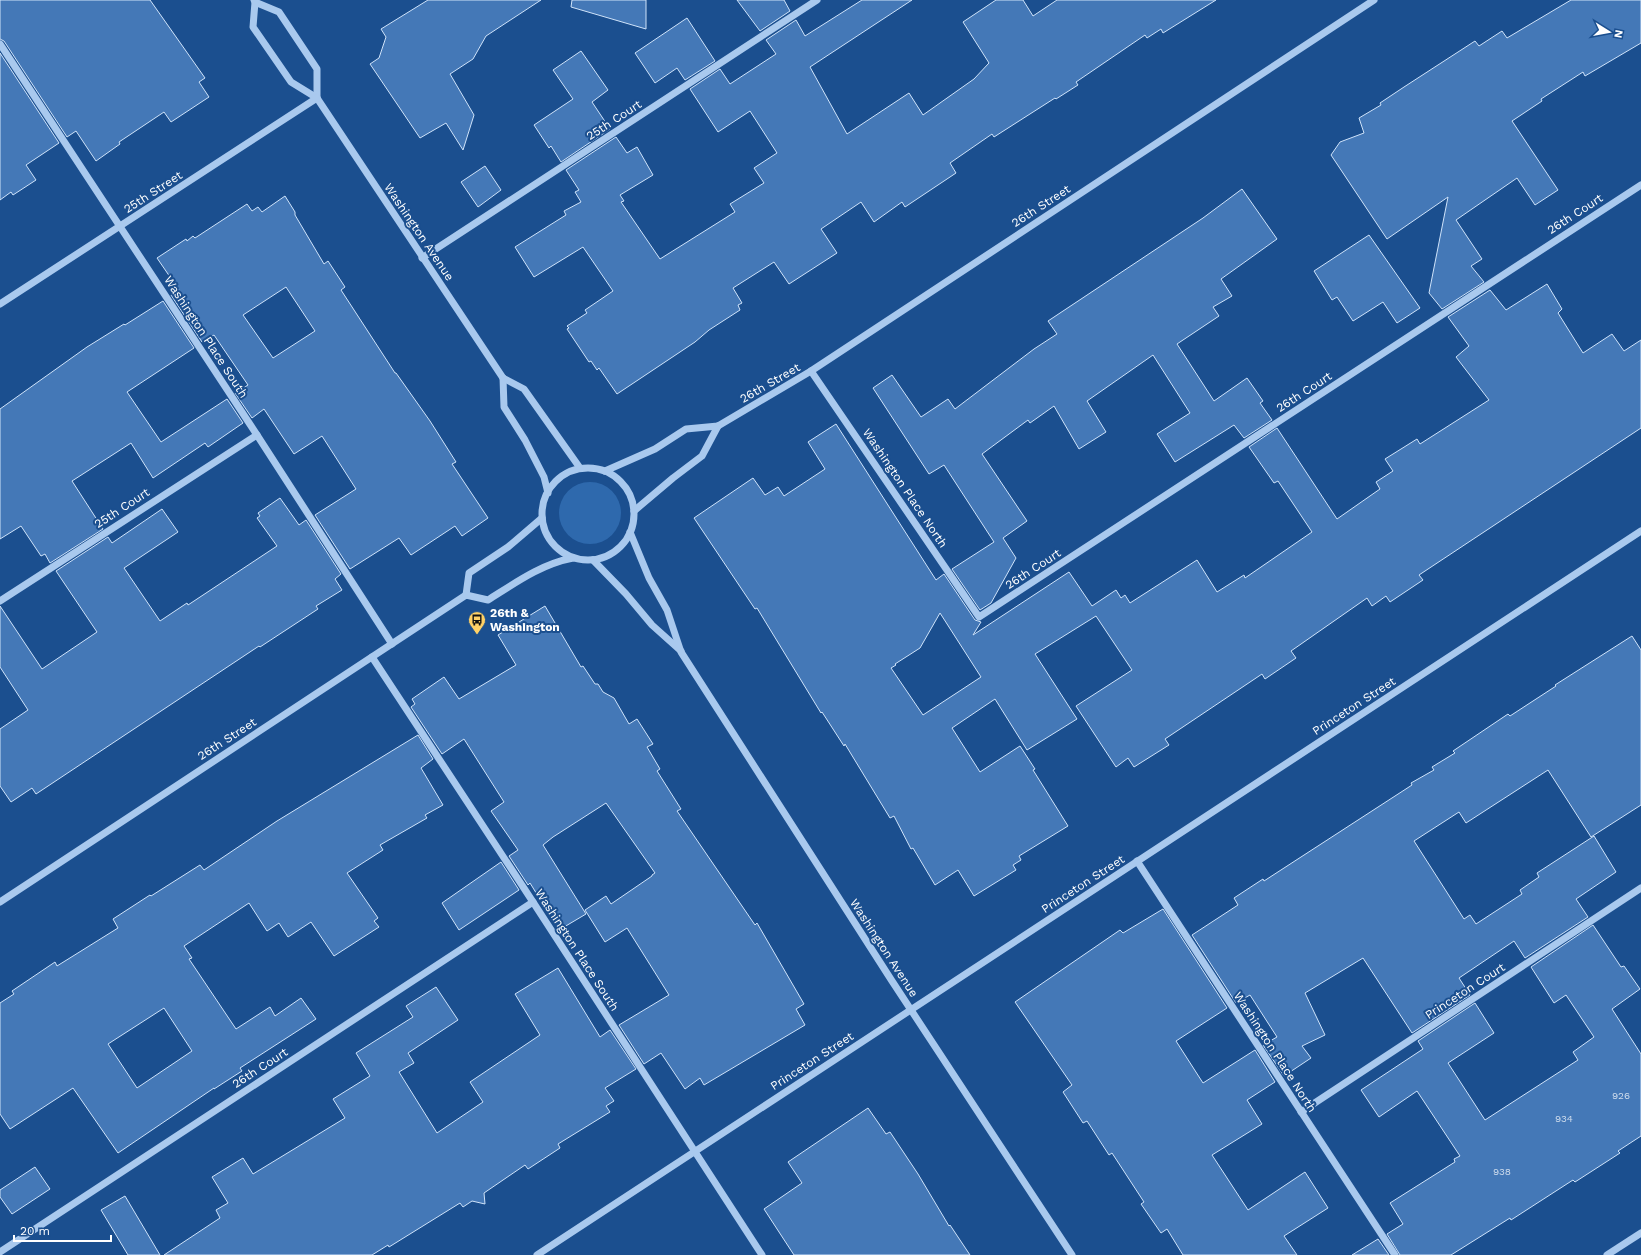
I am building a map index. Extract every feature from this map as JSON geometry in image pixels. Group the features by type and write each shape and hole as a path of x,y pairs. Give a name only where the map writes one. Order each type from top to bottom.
{"street":[{"name":"25th Court","path":"422,258 817,0"},
{"name":"26th Street","path":"605,471 655,449 686,429 718,426 812,371 1374,0"},
{"name":"Washington Avenue","path":"317,98 317,69 279,12 256,1 253,27 291,82 317,98 502,378 524,389 580,468"},
{"name":"Washington Place South","path":"0,44 257,435 392,644"},
{"name":"25th Street","path":"0,304 317,98"},
{"name":"26th Court","path":"979,617 1641,185"},
{"name":"Washington Place North","path":"812,371 979,617"},
{"name":"Washington Avenue","path":"502,378 504,407 525,440 544,477 548,492"},
{"path":"634,511 702,456 718,426"},
{"name":"25th Court","path":"0,601 257,435"},
{"path":"542,518 508,547 469,572 466,595 488,600 526,576 558,560 573,558 593,560 605,557 615,551 624,542 630,532 634,511 632,500 628,491 614,476 597,468 580,468 567,473 556,481 548,492 543,505 542,518 545,531 561,552 573,558"},
{"name":"Princeton Street","path":"537,1255 1641,531"},
{"name":"Washington Avenue","path":"630,532 649,578 667,610 681,652 911,1010 1072,1255"},
{"name":"Washington Avenue","path":"593,560 626,594 652,625 681,652"},
{"name":"26th Street","path":"0,902 466,595"},
{"name":"Washington Place South","path":"372,658 533,902 762,1255"},
{"name":"Washington Place North","path":"1137,861 1394,1255"},
{"name":"Princeton Court","path":"1301,1112 1641,888"},
{"name":"26th Court","path":"0,1252 533,902"},
{"path":"1607,1255 1641,1233"}],"shaded area":[{"path":"584,482 596,482 612,491 619,501 621,513 619,525 612,535 596,544 584,544 573,539 564,530 559,519 559,507 564,496 573,487"}],"building":[{"path":"0,0 150,0 205,78 199,82 209,97 171,122 164,112 119,142 120,144 96,161 76,131 67,137 4,41 0,39"},
{"path":"428,0 541,0 486,36 473,59 450,74 474,115 463,150 446,123 420,138 370,64 379,58 386,37 381,29"},
{"path":"572,0 646,0 646,29 571,7"},
{"path":"737,0 784,0 790,11 760,31"},
{"path":"862,0 912,0 810,67 847,134 909,93 923,115 974,79 989,63 963,22 996,0 1023,0 1033,16 1057,0 1216,0 1163,33 1161,29 1147,38 1145,35 1076,82 1078,85 994,137 992,134 950,163 956,173 905,207 902,202 874,222 861,202 821,229 837,253 789,284 774,262 733,288 742,303 738,305 740,310 617,394 599,368 597,370 591,361 589,362 567,329 569,328 567,326 587,313 585,310 613,291 583,247 534,277 515,247 566,215 564,211 581,202 575,192 579,190 566,170 616,137 627,153 637,147 653,175 620,195 624,201 621,202 660,259 735,212 730,204 764,183 754,168 777,153 750,111 718,132 690,89 720,69 730,84 776,54 766,40 796,20 805,36"},
{"path":"1571,0 1641,0 1641,43 1585,76 1583,72 1541,99 1542,101 1512,121 1558,190 1535,205 1517,178 1456,220 1482,259 1471,266 1484,282 1442,309 1429,293 1448,197 1387,239 1331,155 1340,142 1364,133 1359,118 1381,105 1380,103 1475,41 1479,46 1502,31 1507,38"},
{"path":"687,18 715,61 685,80 677,68 655,83 635,53"},
{"path":"581,51 608,90 592,102 610,129 561,162 551,146 549,148 534,125 573,99 553,70"},
{"path":"0,53 59,143 26,165 36,180 13,195 11,192 0,200"},
{"path":"485,166 501,190 478,207 461,182"},
{"path":"1242,189 1277,239 1221,279 1232,296 1213,307 1219,316 1177,344 1214,401 1247,378 1263,401 1260,403 1272,420 1244,438 1234,425 1175,462 1157,434 1190,413 1153,355 1087,401 1106,432 1079,449 1054,406 1030,423 1028,420 982,454 1027,521 1003,538 1016,558 991,603 980,610 952,569 994,542 944,465 929,474 873,388 892,375 921,417 948,399 955,409 1034,349 1057,334 1048,321 1203,218"},
{"path":"285,196 324,264 328,261 345,287 341,290 395,373 430,421 456,462 452,464 488,518 462,536 455,526 411,555 399,538 350,569 315,515 356,489 322,436 294,454 264,409 252,418 235,393 248,385 214,335 202,342 171,295 179,290 157,258 186,239 187,241 193,236 195,238 247,204 252,211 258,207 262,212","holes":["286,287 315,331 273,358 243,315"]},
{"path":"1369,235 1420,308 1397,323 1383,302 1353,321 1337,297 1332,300 1314,271"},
{"path":"1547,284 1562,309 1558,313 1583,353 1612,334 1624,351 1641,340 1641,428 1419,575 1423,580 1390,602 1386,596 1372,606 1367,598 1291,651 1296,658 1265,679 1262,674 1165,739 1169,745 1134,767 1128,758 1116,767 1076,706 1132,670 1096,616 1035,654 1077,719 1027,750 995,699 952,728 980,772 1020,746 1035,769 1033,770 1068,826 1019,856 1021,860 1013,865 1016,870 974,896 958,870 935,885 913,848 911,849 894,816 890,818 845,744 844,746 822,712 821,713 757,608 755,609 694,518 753,478 765,495 778,487 784,496 825,469 808,442 836,424 936,580 944,574 975,620 981,622 973,635 1069,572 1092,606 1116,590 1121,598 1125,595 1130,603 1197,560 1217,592 1244,575 1245,578 1312,532 1278,481 1274,483 1249,447 1277,428 1337,519 1380,489 1376,482 1393,471 1385,459 1417,439 1420,444 1489,400 1456,357 1469,346 1448,317 1490,290 1506,310","holes":["940,613 981,677 923,715 891,668 920,648"]},
{"path":"163,301 194,348 127,392 161,442 227,399 243,423 208,447 205,443 153,478 131,443 72,481 103,529 50,563 45,554 41,556 21,526 0,539 0,409 87,347"},
{"path":"280,498 299,525 306,520 341,574 335,579 342,590 316,606 318,609 260,647 259,646 36,794 32,788 11,802 0,786 0,729 28,710 0,667 0,606 42,669 97,632 56,571 108,537 112,543 162,509 178,532 124,568 160,621 187,603 188,605 277,546 257,518 260,516 258,513"},
{"path":"545,606 581,667 583,666 595,684 598,684 603,692 614,698 629,724 637,719 653,744 647,747 660,769 657,771 681,809 677,811 755,925 757,923 804,1004 796,1009 805,1025 704,1085 700,1078 685,1089 661,1053 644,1064 619,1025 669,995 627,928 605,942 585,910 606,896 611,904 655,873 606,803 543,845 586,914 559,930 530,883 528,885 509,856 518,850 491,811 504,802 464,739 442,754 411,707 415,704 412,699 444,677 459,699 516,665 498,635"},
{"path":"1632,636 1641,650 1641,805 1591,837 1548,770 1466,823 1459,812 1414,841 1464,919 1470,915 1476,924 1522,894 1520,890 1539,877 1537,873 1594,836 1616,872 1576,899 1588,917 1525,958 1514,941 1459,978 1470,995 1412,1033 1363,958 1305,993 1325,1035 1302,1046 1311,1058 1284,1076 1263,1045 1277,1037 1250,995 1236,1003 1192,935 1238,905 1234,898 1263,879 1264,881 1412,785 1411,783 1434,770 1432,767 1455,753 1453,751 1508,714 1510,716 1556,686 1555,685"},
{"path":"418,735 433,759 421,768 443,805 425,815 427,818 380,845 383,850 347,873 378,918 374,921 379,927 334,956 311,922 288,937 279,923 267,931 249,903 184,946 192,958 189,959 236,1029 270,1007 275,1016 301,998 316,1019 240,1068 242,1071 214,1088 118,1153 73,1088 10,1129 0,1114 0,1003 14,994 12,991 55,962 57,966 118,928 113,919 200,865 204,870 277,821","holes":["164,1008 192,1051 137,1088 108,1044"]},
{"path":"501,862 519,890 459,930 442,903"},
{"path":"1163,909 1227,1008 1176,1041 1203,1083 1255,1050 1275,1082 1247,1100 1262,1124 1212,1155 1248,1210 1305,1172 1328,1208 1284,1236 1297,1255 1183,1255 1167,1229 1161,1233 1141,1204 1144,1202 1112,1153 1109,1155 1087,1121 1083,1123 1063,1092 1072,1085 1015,1002 1120,930 1123,933"},
{"path":"1593,925 1621,967 1624,966 1640,989 1612,1009 1641,1054 1641,1136 1618,1151 1620,1153 1575,1182 1573,1180 1511,1220 1510,1218 1451,1255 1400,1255 1387,1234 1403,1224 1390,1203 1455,1162 1454,1159 1460,1156 1417,1091 1379,1117 1361,1090 1423,1049 1418,1041 1475,1003 1494,1033 1448,1063 1485,1120 1578,1060 1573,1052 1594,1037 1566,995 1554,1003 1531,967"},
{"path":"558,968 600,1037 610,1030 636,1069 605,1088 614,1101 606,1106 610,1112 558,1144 560,1148 528,1169 525,1165 484,1193 485,1204 472,1201 463,1207 460,1203 389,1247 388,1245 372,1255 164,1255 220,1218 216,1210 228,1203 212,1177 243,1158 253,1174 345,1118 333,1099 370,1076 356,1053 413,1017 406,1006 436,987 458,1020 408,1053 414,1063 399,1072 437,1133 483,1102 470,1082 540,1035 515,994"},
{"path":"868,1108 886,1134 890,1132 918,1174 949,1226 950,1225 970,1255 794,1255 764,1209 802,1183 788,1162"},
{"path":"35,1167 50,1189 12,1214 0,1197 0,1190"},
{"path":"125,1196 160,1255 128,1255 101,1210"},
{"path":"1378,1239 1389,1255 1352,1255"}],"place":[{"name":"26th & Washington","path":"477,635"}]}
